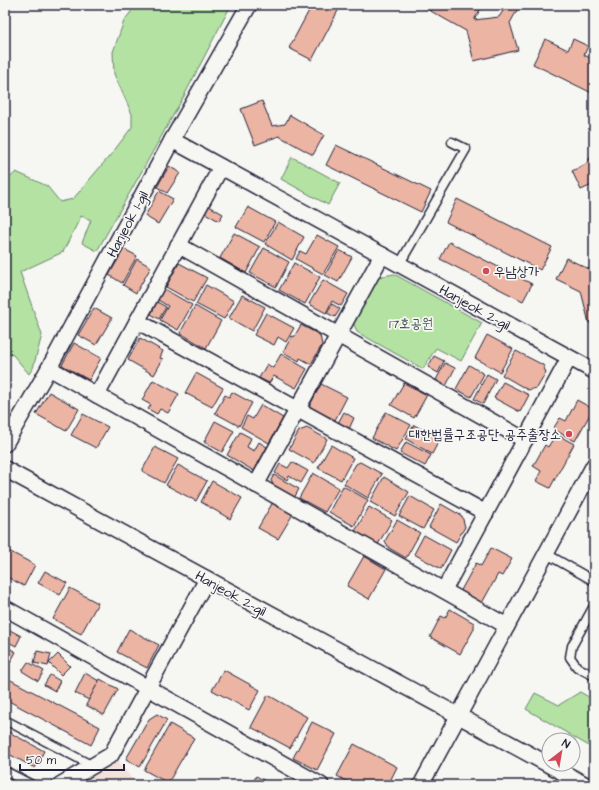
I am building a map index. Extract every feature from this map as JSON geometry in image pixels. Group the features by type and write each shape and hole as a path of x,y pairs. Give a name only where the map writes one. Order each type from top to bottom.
{"street":[{"name":"Hanjeok 1-gil","path":"5,444 49,368 172,140 249,5"},
{"name":"Hanjeok 2-gil","path":"172,140 594,371"},
{"path":"97,395 221,167"},
{"path":"178,245 525,440"},
{"path":"256,485 382,255"},
{"path":"137,321 486,514"},
{"path":"444,590 569,358"},
{"path":"49,368 507,626"},
{"path":"420,785 594,465"},
{"name":"Hanjeok 2-gil","path":"5,469 586,785"},
{"path":"60,785 111,755 207,579"},
{"path":"5,608 321,785"}],"lane":[{"path":"399,265 466,149 452,142"},
{"path":"545,553 594,581"},
{"path":"594,606 572,646 570,657 577,667 594,676"},
{"path":"5,720 93,766"},
{"path":"5,771 32,785"}],"shaded area":[{"path":"116,757 136,785 71,785"}],"green space":[{"path":"136,5 231,5 184,96 97,251 82,243 91,220 81,216 63,252 20,272 42,335 33,368 29,374 13,355 5,353 5,182 16,172 47,186 60,202 73,199 132,127 132,114 114,74 113,52 124,21"},
{"path":"292,157 340,183 328,205 281,179"},
{"name":"17호공원","path":"394,274 482,323 461,361 436,348 423,369 357,332 353,322 378,277"},
{"path":"580,692 594,700 594,749 581,741 581,732 565,732 526,709 535,693 559,705"}],"building":[{"path":"312,5 341,5 312,60 289,48"},
{"path":"420,5 471,5 480,10 474,20 499,17 503,11 492,5 520,5 510,23 518,50 474,61 466,31"},
{"path":"545,39 568,50 573,39 588,46 584,55 594,60 594,94 533,64"},
{"path":"262,101 272,126 285,124 290,115 324,135 313,155 279,136 255,145 241,109"},
{"path":"336,145 431,191 421,212 326,165"},
{"path":"594,152 594,184 581,190 572,171 586,164"},
{"path":"169,166 180,173 167,193 157,187"},
{"path":"159,191 173,199 158,224 145,216"},
{"path":"457,199 552,247 540,270 446,222"},
{"path":"209,206 223,214 219,221 205,213"},
{"path":"248,207 275,222 264,242 236,227"},
{"path":"278,222 304,237 292,260 265,244"},
{"path":"234,233 260,247 246,273 220,258"},
{"path":"317,235 339,247 323,274 296,259 300,251 306,254"},
{"name":"우남상가","path":"449,242 532,284 523,301 440,259"},
{"path":"264,248 289,262 276,287 250,273"},
{"path":"124,249 137,256 122,283 109,275"},
{"path":"339,250 352,257 338,282 325,275"},
{"path":"566,258 591,270 594,278 594,321 589,323 581,291 556,279"},
{"path":"137,259 151,267 136,293 123,285"},
{"path":"179,263 207,278 193,302 166,287"},
{"path":"294,263 320,277 305,304 279,290"},
{"path":"323,280 348,294 341,306 332,301 326,313 309,304"},
{"path":"206,285 234,301 224,319 196,304"},
{"path":"164,289 192,305 178,330 160,320 168,306 158,300"},
{"path":"242,295 265,307 252,331 229,318"},
{"path":"157,302 166,307 159,319 151,314"},
{"path":"332,304 340,309 335,317 327,313"},
{"path":"195,306 221,321 206,348 180,333"},
{"path":"94,308 112,318 96,345 78,335"},
{"path":"266,313 294,328 286,342 278,337 274,345 254,335"},
{"path":"301,325 320,335 322,345 311,364 300,358 299,361 283,352 292,336 294,337"},
{"path":"487,335 513,349 500,372 475,358"},
{"path":"140,338 163,351 160,358 163,359 154,375 128,360"},
{"path":"74,343 101,358 89,380 62,365"},
{"path":"516,351 543,365 546,373 537,388 528,390 502,375"},
{"path":"281,354 307,369 296,388 274,376 269,383 259,378 267,364 273,368"},
{"path":"434,356 444,361 438,373 428,367"},
{"path":"445,363 455,368 446,386 436,380"},
{"path":"469,365 484,374 471,397 456,389"},
{"path":"196,373 223,388 212,407 185,393"},
{"path":"487,374 496,379 483,404 474,399"},
{"path":"153,380 179,394 168,413 160,409 157,414 148,409 151,405 142,400"},
{"path":"503,382 529,395 520,412 494,398"},
{"path":"404,383 427,395 414,418 391,405"},
{"path":"321,384 347,397 335,420 309,407"},
{"path":"49,392 79,409 66,431 36,414"},
{"path":"232,392 252,403 239,426 215,413 225,395 229,397"},
{"path":"577,400 593,409 575,441 553,429 560,418 566,421"},
{"path":"261,405 283,418 269,443 241,427 247,416 253,419"},
{"path":"344,412 354,418 349,429 338,423"},
{"path":"386,412 411,425 396,451 372,438"},
{"path":"83,414 108,427 96,448 71,435"},
{"path":"215,421 234,431 222,452 204,442"},
{"path":"414,425 440,439 432,454 406,439"},
{"path":"307,428 327,439 314,463 289,449 299,431"},
{"path":"240,432 251,438 247,447 254,451 259,442 267,447 254,471 227,455"},
{"path":"556,434 574,444 550,488 536,481 541,471 533,466 545,445 548,447"},
{"path":"406,442 431,455 425,466 400,453"},
{"path":"331,445 353,458 341,480 318,468"},
{"path":"155,447 178,459 164,483 142,471"},
{"path":"292,462 308,471 301,483 289,476 287,480 275,473 280,464 288,468"},
{"path":"360,462 382,474 368,498 344,484 356,464"},
{"path":"178,465 207,481 196,501 166,485"},
{"path":"313,473 339,488 325,512 299,498"},
{"path":"274,475 299,489 293,500 275,490 271,480"},
{"path":"384,477 409,492 395,516 370,502"},
{"path":"212,481 242,498 230,519 201,502"},
{"path":"343,486 368,500 354,526 329,512"},
{"path":"410,496 434,510 423,529 399,516"},
{"path":"273,502 293,514 278,539 258,528"},
{"path":"441,504 462,516 465,527 456,542 429,527"},
{"path":"369,507 392,520 377,546 354,533"},
{"path":"397,520 420,533 406,558 389,548 385,541"},
{"path":"424,535 451,550 441,569 414,554"},
{"path":"491,548 512,559 502,576 498,574 482,603 460,592 476,563 481,566"},
{"path":"5,549 35,565 24,586 5,576"},
{"path":"364,556 386,569 369,599 347,586"},
{"path":"45,571 67,583 60,595 38,583"},
{"path":"70,588 98,603 81,634 53,619"},
{"path":"450,609 474,623 474,629 460,654 430,637 441,616 445,618"},
{"path":"129,629 159,645 147,668 117,652"},
{"path":"10,630 21,636 16,646 5,640"},
{"path":"5,646 16,652 8,666 5,665"},
{"path":"37,651 51,654 48,666 34,663"},
{"path":"58,654 70,666 61,675 49,663"},
{"path":"28,662 44,671 38,681 22,671"},
{"path":"224,670 260,690 249,710 212,690"},
{"path":"85,673 99,681 89,700 75,693"},
{"path":"50,675 60,681 55,691 44,685"},
{"path":"5,677 100,727 91,745 5,699"},
{"path":"100,679 118,689 104,715 86,705"},
{"path":"268,695 307,717 290,748 251,727"},
{"path":"157,714 167,720 140,767 126,759 149,719"},
{"path":"312,722 336,734 317,770 293,758"},
{"path":"170,724 194,738 168,783 144,770"},
{"path":"5,730 44,751 35,768 5,752"},
{"path":"354,744 397,767 388,785 353,785 337,776"},
{"path":"256,776 273,785 252,785"}],"place":[{"name":"우남상가","path":"486,271"},
{"name":"대한법률구조공단 공주출장소","path":"569,434"}]}
